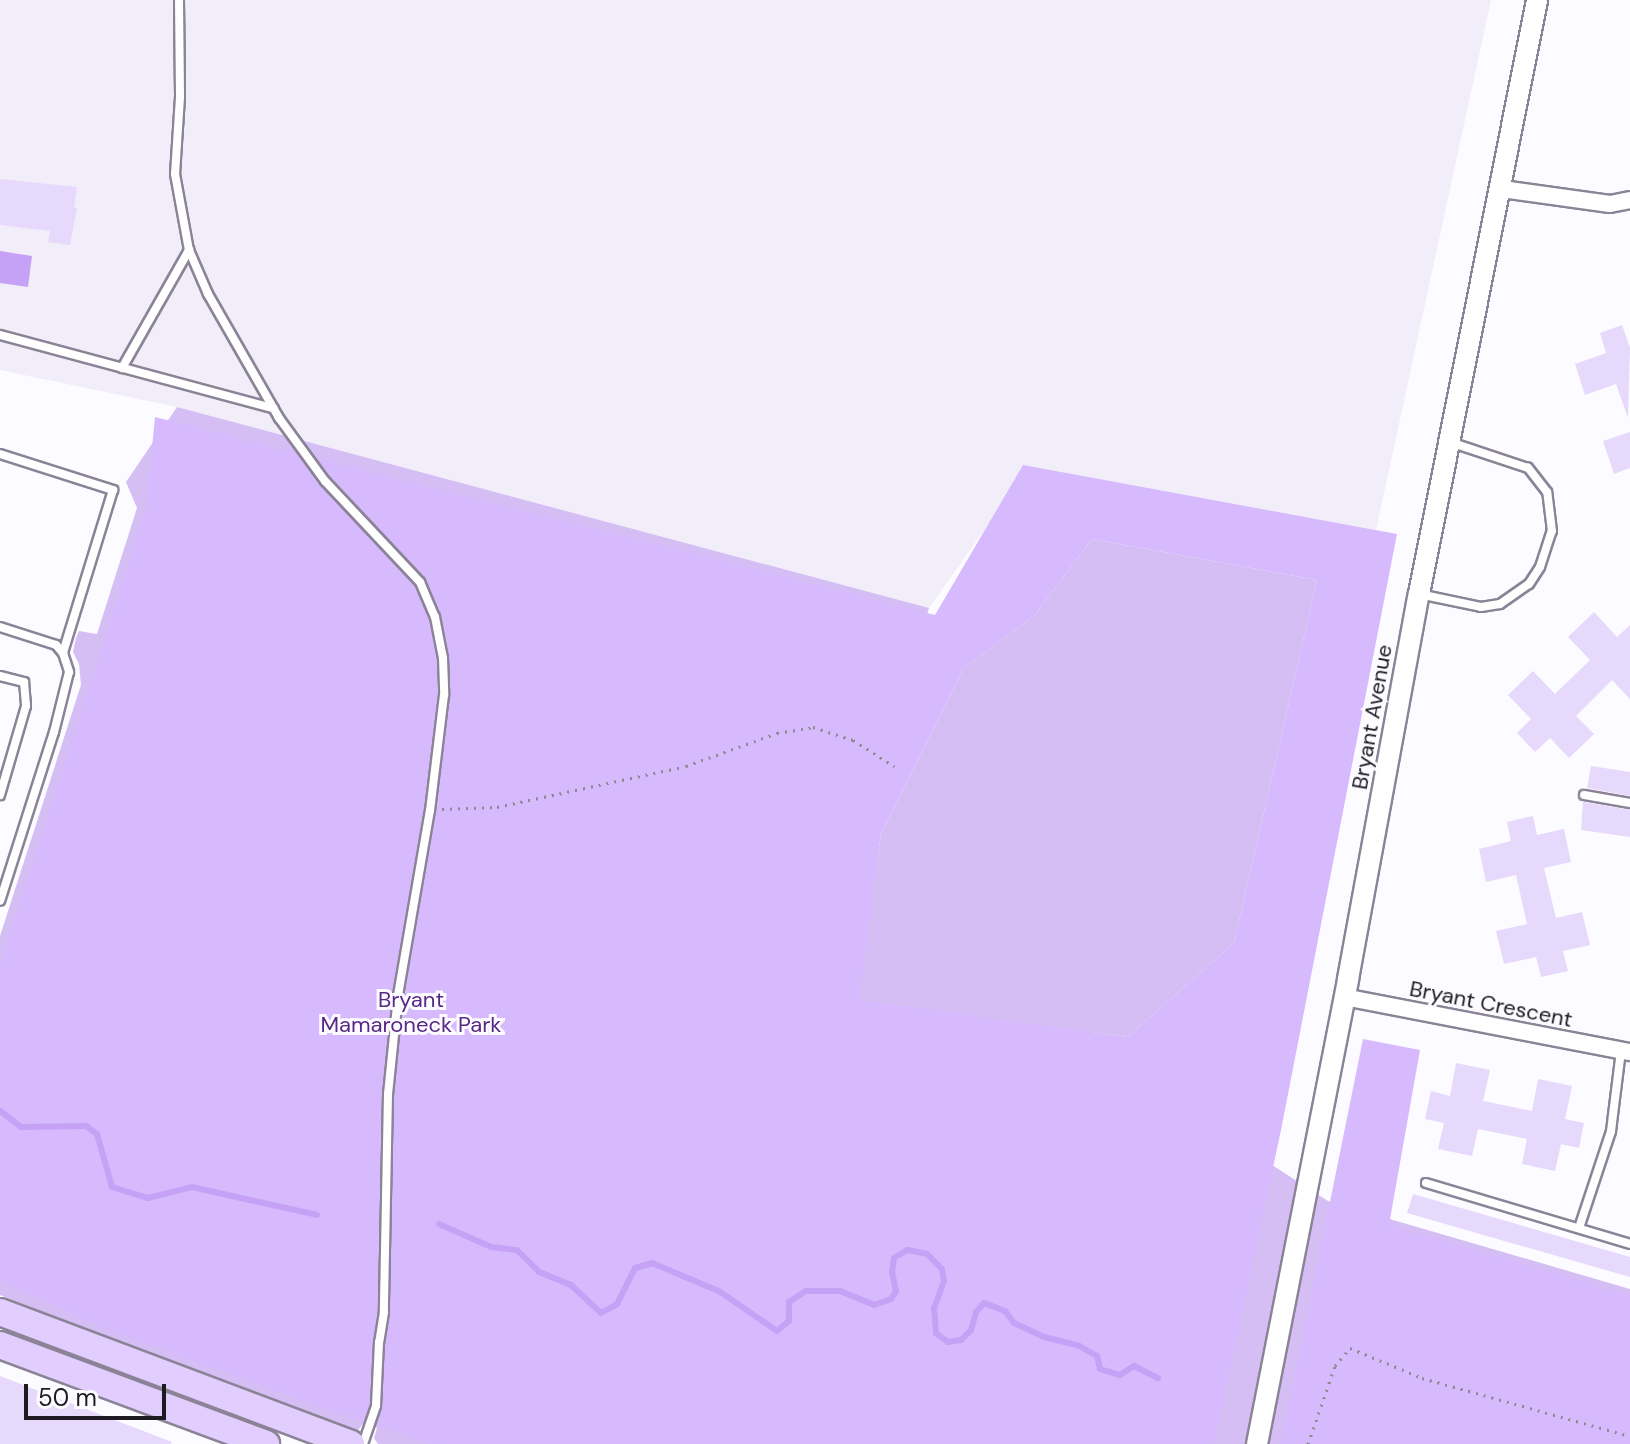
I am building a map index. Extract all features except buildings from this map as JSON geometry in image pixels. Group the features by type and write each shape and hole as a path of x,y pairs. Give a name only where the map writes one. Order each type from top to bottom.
{"main road":[{"path":"0,1312 351,1444"},
{"path":"0,1345 266,1444"}],"street":[{"name":"Bryant Avenue","path":"1257,1444 1419,594 1502,189 1537,0"},
{"path":"1502,189 1610,204 1630,200"},
{"name":"Bryant Crescent","path":"1344,997 1625,1052"}],"lane":[{"path":"179,0 180,97 175,174 189,250 208,294 273,408 325,481 420,582 435,617 443,658 444,695 430,810 398,996 388,1094 384,1312 379,1342 376,1406 363,1444"},
{"path":"122,368 189,250"},
{"path":"0,335 273,408"},
{"path":"1419,594 1481,607 1500,604 1529,584 1540,567 1552,531 1547,492 1528,468 1450,442"},
{"path":"0,454 113,490 63,653 68,684 0,901"},
{"path":"0,627 50,643 63,653"},
{"path":"0,676 24,682 26,706 0,795"},
{"path":"1584,795 1630,803"},
{"path":"1579,1228 1611,1131 1625,1052"},
{"path":"1426,1183 1630,1244"}],"path":[{"path":"430,810 497,807 686,766 777,733 813,727 853,740 894,766"},
{"path":"1308,1444 1330,1379 1342,1354 1350,1348 1422,1378 1630,1436"}],"shaded area":[{"path":"0,0 1491,0 1376,530 1028,468 929,608 177,407 0,370"},
{"path":"0,251 32,256 28,287 0,283"}],"green space":[{"name":"Bryant Mamaroneck Park","path":"177,407 929,608 819,978 859,990 881,833 963,669 1034,616 1092,539 1317,580 1234,943 1128,1037 930,1011 1120,1067 1328,1201 1630,1289 1630,1444 378,1444 374,1438 377,1428 365,1421 356,1433 348,1432 0,1295 0,936 81,685 79,664 73,652 76,638 79,631 97,634 137,508 126,482"},
{"name":"Bryant Mamaroneck Park","path":"155,417 935,615 1023,465 1397,534 1281,1130 1214,1444 433,1444 348,1417 99,1326 0,1280 0,965 146,509","holes":["1092,539 1317,580 1234,943 1128,1037 859,1000 881,833 963,669 1034,616"]},
{"path":"1363,1039 1420,1050 1389,1225 1630,1295 1630,1444 1281,1444"}],"waterway":[{"path":"0,1111 21,1127 86,1126 97,1134 112,1187 148,1198 192,1187 317,1215"},
{"path":"439,1224 491,1247 517,1250 539,1272 571,1285 601,1313 617,1304 635,1268 652,1263 719,1291 777,1331 789,1321 789,1302 806,1291 840,1291 874,1305 891,1299 896,1291 892,1272 894,1258 907,1250 927,1254 942,1269 944,1281 934,1308 936,1333 948,1342 961,1340 971,1330 976,1312 984,1303 1005,1311 1014,1323 1044,1337 1079,1346 1097,1356 1100,1369 1120,1375 1134,1366 1158,1378"}]}
